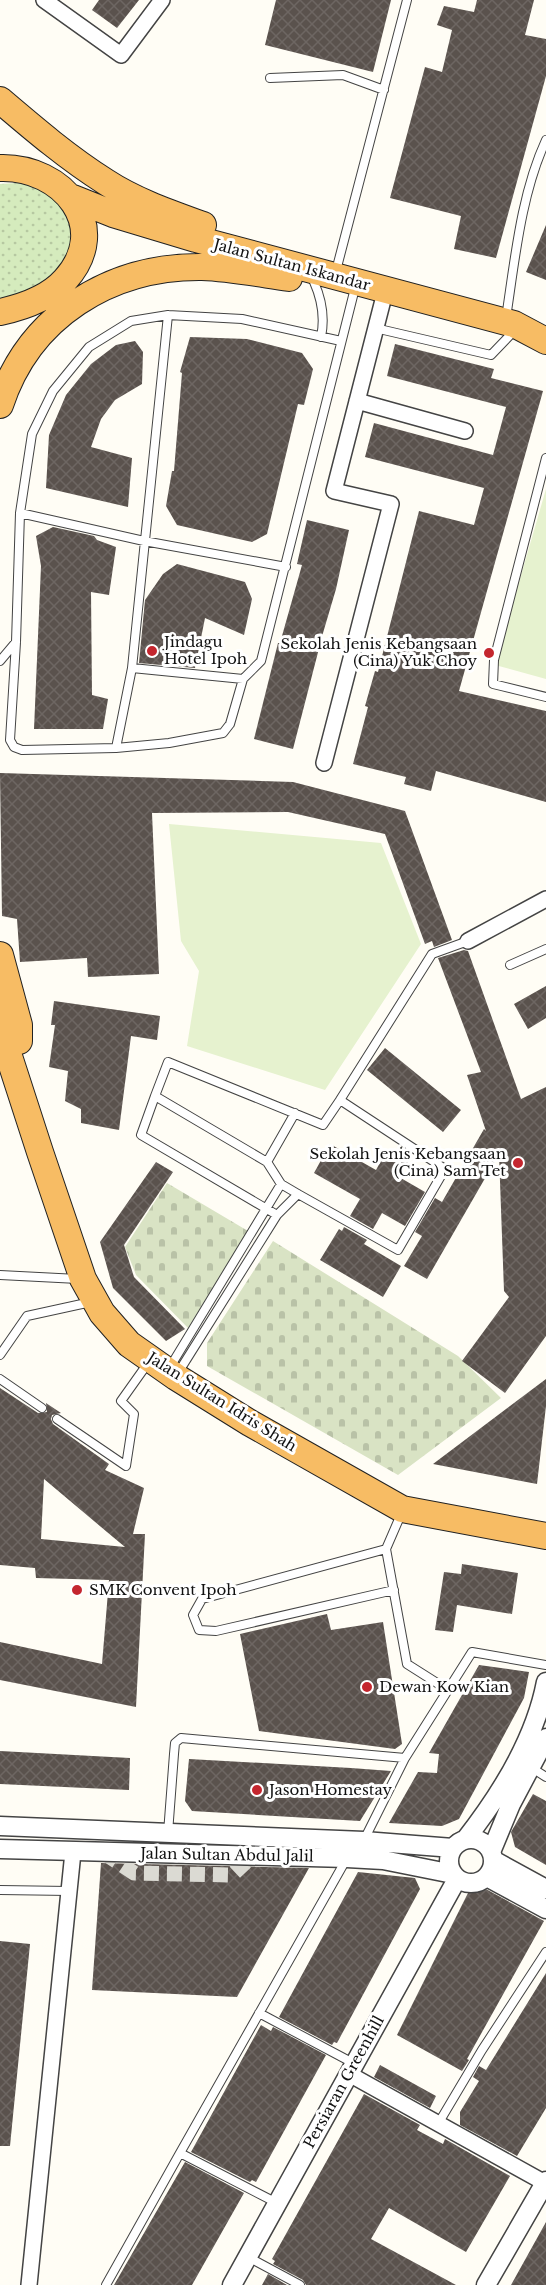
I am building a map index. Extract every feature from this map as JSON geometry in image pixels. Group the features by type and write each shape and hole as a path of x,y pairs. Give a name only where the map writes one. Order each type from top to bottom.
{"highway":[{"path":"0,100 81,165 107,183 150,205 251,243 383,280 429,303"},
{"name":"Jalan Sultan Iskandar","path":"0,149 10,161 11,168 57,184 72,198 113,214 429,303 512,324 546,341"},
{"path":"0,312 46,295 64,281 71,272 82,249 83,238 81,217 72,198"},
{"path":"0,405 16,367 43,328 82,299 116,283 153,273 204,267 314,282 394,302 429,303"},
{"name":"Jalan Sultan Iskandar","path":"512,324 546,323"},
{"path":"0,956 19,1024 18,1083"},
{"name":"Jalan Sultan Idris Shah","path":"0,1019 3,1051 18,1083 89,1290 102,1313 129,1344 250,1423 402,1509 546,1536"}],"street":[{"path":"44,0 121,55 162,0"},
{"path":"324,763 391,504 334,490 383,300"},
{"path":"357,401 465,431"},
{"path":"468,941 546,899"},
{"path":"545,1691 533,1726 494,1802 448,1861 455,1876 463,1882 476,1883 490,1863 511,1804 538,1772 546,1738"},
{"name":"Jalan Sultan Abdul Jalil","path":"0,1826 459,1844"},
{"path":"459,1844 480,1841 490,1863 546,1909"},
{"name":"Jalan Sultan Abdul Jalil","path":"0,1849 383,1860 429,1868 455,1876"},
{"path":"29,2285 73,1852"},
{"path":"490,1863 546,1889"},
{"name":"Persiaran Greenhill","path":"231,2285 352,2069 455,1876"},
{"path":"352,2069 438,2124 545,2182 486,2285"}],"lane":[{"path":"337,267 407,0"},
{"path":"270,78 343,75 384,90"},
{"path":"375,328 491,355 512,324 525,207 536,164 546,140"},
{"path":"314,282 320,295 321,337"},
{"path":"341,341 242,319 168,315 131,321 89,347 53,391 32,434 20,513 10,740 14,747 22,750 116,748 169,744 223,733 230,724 243,679 261,661 354,292"},
{"path":"116,748 132,668 168,315"},
{"path":"546,458 494,660 493,684 546,697"},
{"path":"20,513 144,541 286,567"},
{"path":"0,661 16,642"},
{"path":"132,668 243,679"},
{"path":"277,1215 141,1135 168,1062 323,1125 432,954 468,941"},
{"path":"510,965 546,949"},
{"path":"155,1096 267,1162 281,1184 398,1250 445,1169 340,1100"},
{"path":"267,1162 295,1113"},
{"path":"165,1369 281,1184"},
{"path":"57,1419 126,1466 134,1414 121,1401 165,1369 277,1215 298,1194"},
{"path":"0,1275 89,1290"},
{"path":"0,1355 27,1317 89,1290"},
{"path":"0,1379 42,1408"},
{"path":"402,1509 386,1549 407,1664 448,1690"},
{"path":"386,1549 202,1599 193,1615 199,1630 216,1631 394,1590"},
{"path":"364,1841 405,1758 472,1652 546,1665"},
{"path":"168,1833 174,1754 176,1743 181,1738 405,1758"},
{"path":"106,2285 347,1858"},
{"path":"0,1890 69,1891"},
{"path":"438,2124 482,2049 546,1952"},
{"path":"259,2013 352,2069"},
{"path":"180,2153 277,2203"},
{"path":"248,2256 300,2285"}],"green space":[{"path":"17,183 36,187 49,193 73,216 73,251 52,282 0,303 0,184"},
{"path":"546,489 546,679 495,665"},
{"path":"169,824 381,843 421,944 325,1090 187,1046 199,971 181,941"},
{"path":"167,1183 248,1231 188,1328 136,1275 125,1247"},
{"path":"273,1241 458,1356 501,1398 398,1475 207,1366 207,1343"}],"building":[{"path":"99,0 139,0 117,28 92,10"},
{"path":"276,0 391,0 373,72 265,45"},
{"path":"477,0 534,0 525,35 546,39 546,76 496,258 454,249 461,216 390,198 425,67 442,72 452,30 437,25 444,6 474,12"},
{"path":"546,225 546,280 526,272"},
{"path":"190,337 247,339 302,353 313,369 304,405 298,404 267,534 252,542 177,525 166,506 172,471 174,471 182,373 180,372"},
{"path":"135,341 143,352 142,384 115,400 101,419 91,447 132,458 128,507 46,488 49,435 66,395 91,364 116,345"},
{"path":"395,344 494,369 491,378 543,391 459,691 546,711 546,802 436,771 431,791 404,784 406,777 353,764 368,707 365,706 375,671 378,672 419,511 474,525 484,488 365,457 374,423 493,455 506,407 387,376"},
{"path":"307,520 349,530 336,589 293,749 254,739 278,643 280,643 302,565 297,564"},
{"path":"53,527 94,536 97,540 116,547 109,595 91,592 92,695 108,699 103,729 34,729 41,566 36,536"},
{"path":"177,564 245,582 252,599 244,635 205,618 195,668 139,663 145,600 163,574"},
{"path":"0,773 293,782 405,811 452,940 434,947 432,941 425,944 385,834 288,812 152,813 159,974 88,977 87,958 20,962 17,919 2,916"},
{"name":"Sekolah Jenis Kebangsaan (Cina) Sam Tet","path":"464,950 468,951 521,1099 546,1087 546,1336 505,1393 462,1361 509,1297 504,1291 499,1154 427,1279 404,1266 422,1236 415,1232 435,1198 442,1202 484,1129 486,1131 467,1075 481,1072 438,958"},
{"path":"546,986 546,1018 528,1029 514,1004"},
{"path":"54,1001 160,1016 157,1040 131,1036 119,1130 81,1123 81,1109 65,1101 68,1071 49,1067 55,1025 51,1025"},
{"path":"385,1048 461,1110 443,1132 367,1070"},
{"path":"330,1144 376,1170 387,1150 408,1162 399,1177 425,1192 405,1226 382,1213 373,1229 350,1216 360,1199 314,1173"},
{"path":"156,1162 173,1172 124,1245 134,1277 185,1329 166,1341 113,1288 100,1242"},
{"path":"344,1227 367,1240 364,1244 401,1266 383,1297 320,1260 339,1229 342,1231"},
{"path":"546,1379 546,1406 537,1484 433,1464"},
{"path":"0,1388 38,1413 47,1412 46,1403 61,1413 52,1415 53,1424 109,1464 105,1470 144,1488 133,1534 145,1534 136,1707 0,1680 0,1642 102,1664 109,1580 36,1578 35,1568 0,1565","holes":["44,1479 125,1547 41,1539"]},
{"path":"462,1564 518,1573 512,1614 457,1605 453,1632 435,1630 444,1572 461,1574"},
{"path":"327,1614 331,1630 383,1622 402,1744 395,1749 259,1731 240,1634"},
{"path":"479,1665 529,1672 524,1698 459,1819 442,1826 389,1823 418,1772 437,1773 439,1754 429,1753"},
{"path":"0,1751 130,1758 129,1790 0,1784"},
{"path":"189,1759 391,1771 360,1821 192,1811 185,1801"},
{"path":"533,1794 546,1801 546,1865 515,1847 511,1832"},
{"path":"101,1863 309,1868 237,1997 92,1990"},
{"path":"358,1872 415,1878 420,1889 337,2043 334,2042 332,2045 279,2017"},
{"path":"484,1888 544,1921 462,2071 397,2035 468,1893"},
{"path":"0,1941 30,1944 10,2146 0,2146"},
{"path":"546,1973 546,2108 517,2156 460,2125 460,2112 479,2081 473,2077 479,2066 486,2070"},
{"path":"261,2025 271,2031 273,2027 326,2055 256,2182 252,2180 250,2182 191,2152"},
{"path":"380,2065 436,2096 430,2108 374,2077"},
{"path":"364,2094 420,2125 417,2130 443,2144 445,2139 510,2176 466,2252 389,2208 371,2239 456,2285 306,2285 303,2280 273,2264 275,2261 272,2259"},
{"path":"185,2162 244,2193 192,2285 114,2285"},
{"path":"546,2222 546,2285 511,2285"},
{"path":"268,2274 287,2285 262,2285"}],"tunnel":[{"path":"104,1853 134,1873 232,1875 253,1855"}],"place":[{"name":"Jindagu Hotel Ipoh","path":"152,651"},
{"name":"Sekolah Jenis Kebangsaan (Cina) Yuk Choy","path":"489,653"},
{"name":"Sekolah Jenis Kebangsaan (Cina) Sam Tet","path":"518,1163"},
{"name":"SMK Convent Ipoh","path":"77,1590"},
{"name":"Dewan Kow Kian","path":"367,1687"},
{"name":"Jason Homestay","path":"257,1790"}]}
